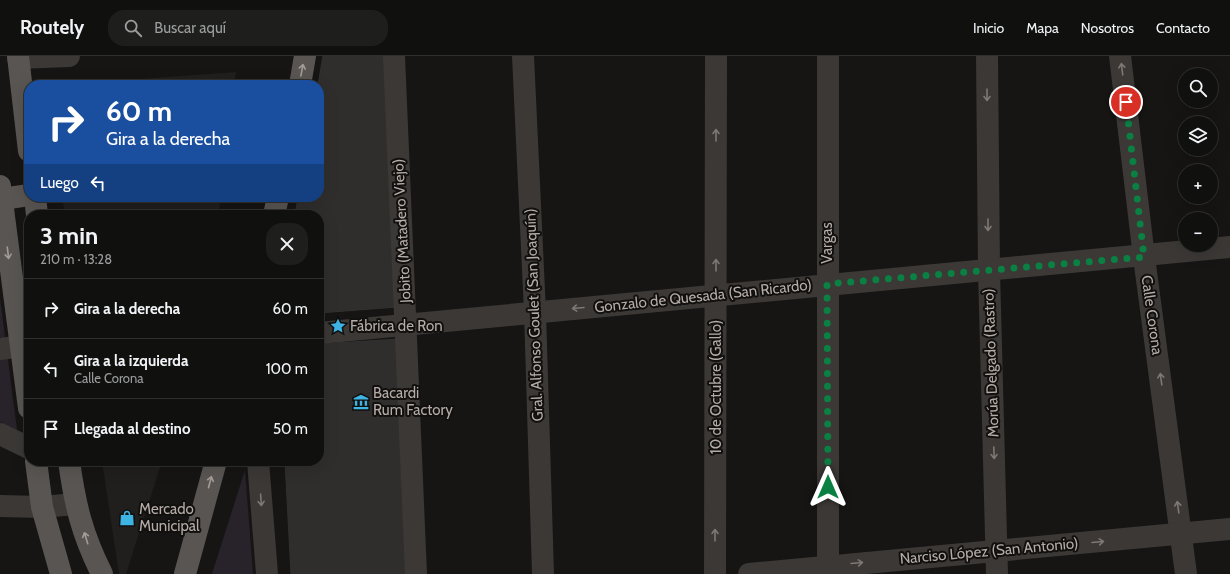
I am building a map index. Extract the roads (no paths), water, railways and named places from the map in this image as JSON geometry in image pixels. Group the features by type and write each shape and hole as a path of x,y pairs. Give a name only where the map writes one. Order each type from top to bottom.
{"main road":[{"path":"301,80 305,56"},
{"path":"18,57 24,108"},
{"path":"24,195 1,194 16,347 24,385"},
{"path":"37,466 42,507 61,574"},
{"path":"70,466 75,504 88,545 102,574"},
{"path":"185,574 215,466"}],"street":[{"path":"18,57 69,56"},
{"name":"Jobito (Matadero Viejo)","path":"394,56 416,574"},
{"name":"Gral. Alfonso Goulet (San Joaquín)","path":"523,56 535,312 543,574"},
{"name":"10 de Octubre (Gallo)","path":"715,574 716,56"},
{"name":"Vargas","path":"828,56 828,570"},
{"name":"Morúa Delgado (Rastro)","path":"987,56 989,271 997,551 996,574"},
{"name":"Calle Corona","path":"1120,56 1144,257 1186,574"},
{"name":"Gonzalo de Quesada (San Ricardo)","path":"324,332 827,284 1144,257 1230,247"},
{"path":"0,434 24,446"},
{"path":"258,466 266,574"},
{"path":"0,506 42,507 75,504"},
{"name":"Narciso López (San Antonio)","path":"749,574 828,570 997,551 1182,535 1230,529"}],"place":[{"name":"Fábrica de Ron","path":"338,326"},
{"name":"Bacardi Rum Factory","path":"361,402"},
{"name":"Mercado Municipal","path":"127,518"}]}
